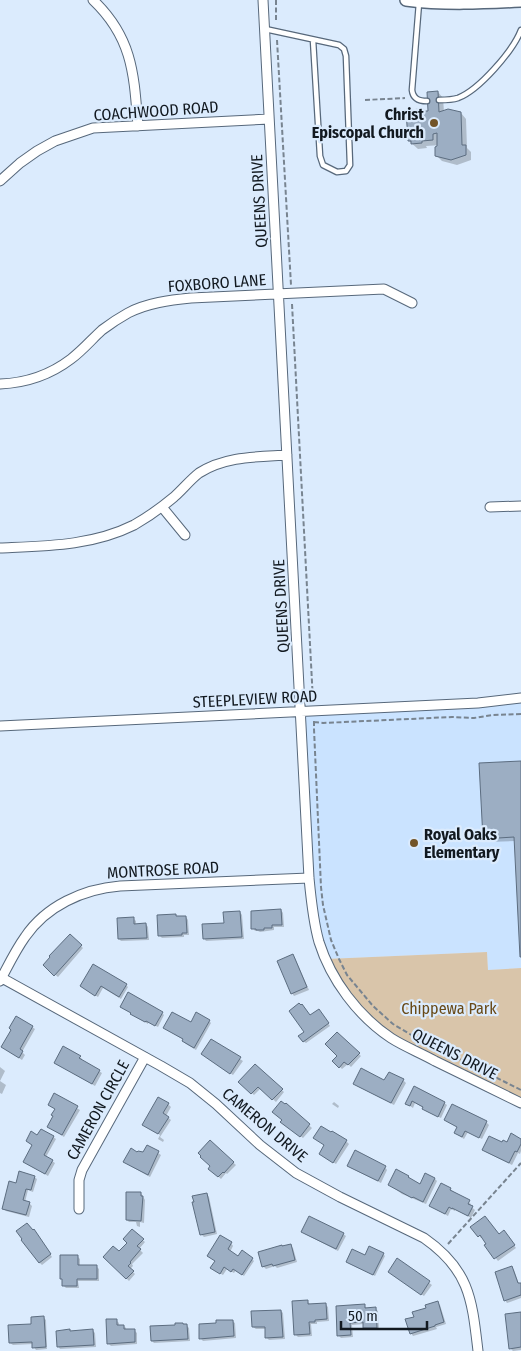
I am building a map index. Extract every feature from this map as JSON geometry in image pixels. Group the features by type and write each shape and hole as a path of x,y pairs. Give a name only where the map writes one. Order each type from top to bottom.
{"street":[{"name":"QUEENS DRIVE","path":"263,0 309,878 313,916 321,947 333,973 355,1005 378,1027 391,1038 521,1103"},
{"path":"406,0 452,3 521,1"},
{"path":"99,2 122,38 130,56 135,80 138,126"},
{"name":"COACHWOOD ROAD","path":"0,181 37,151 55,141 93,128 269,119"},
{"name":"FOXBORO LANE","path":"0,384 23,382 58,368 109,325 130,312 167,300 384,289 412,303"},
{"path":"0,548 59,545 95,539 133,525 162,507 198,474 210,467 237,458 287,454"},
{"path":"490,507 521,506"},
{"path":"162,507 185,535"},
{"name":"STEEPLEVIEW ROAD","path":"0,726 521,698"},
{"name":"STEEPLEVIEW ROAD","path":"511,700 521,703"},
{"name":"MONTROSE ROAD","path":"1,979 22,942 37,923 62,904 90,892 120,886 309,878"},
{"name":"CAMERON DRIVE","path":"1,979 177,1075 216,1104 260,1145 296,1173 332,1193 424,1238 441,1251 456,1268 466,1285 472,1303 478,1351"},
{"name":"CAMERON CIRCLE","path":"79,1209 79,1180 82,1170 145,1057"}],"lane":[{"path":"419,2 412,90 414,97 418,100 427,101"},
{"path":"265,29 339,45 344,49 346,56 350,165 346,171 337,172 324,165 320,156 313,40"},
{"path":"439,100 459,98 478,85 502,60 521,30"}],"path":[{"path":"276,0 276,32 313,696"},
{"path":"365,100 414,97"},
{"path":"521,714 470,718 314,722 323,905 332,940 347,974 373,1006 393,1024 521,1090"},
{"path":"441,1251 521,1163"}],"shaded area":[{"name":"Royal Oaks Elementary","path":"511,700 521,703 521,968 488,970 487,952 326,959 315,925 301,711"}],"green space":[{"name":"Chippewa Park","path":"487,952 488,970 521,968 521,1103 403,1044 366,1017 326,959"}],"building":[{"name":"Christ Episcopal Church","path":"438,91 439,112 448,109 461,112 462,145 466,145 466,155 451,160 435,156 437,133 433,134 433,140 411,144 411,141 408,141 406,110 424,109 424,111 428,111 427,92"},
{"name":"Royal Oaks Elementary","path":"521,761 520,957 514,837 483,839 479,763"},
{"path":"281,909 282,925 272,925 272,928 264,928 264,930 251,929 251,911"},
{"path":"240,911 242,937 203,939 202,924 224,923 223,912"},
{"path":"176,914 176,916 186,916 187,933 158,936 157,915"},
{"path":"134,917 134,924 146,923 147,938 118,939 117,918"},
{"path":"70,934 82,945 54,976 43,965"},
{"path":"293,954 307,987 291,994 277,961"},
{"path":"93,964 127,984 119,997 101,986 95,996 80,986"},
{"path":"128,992 163,1012 155,1026 120,1007"},
{"path":"299,1003 302,1004 310,1015 319,1009 329,1023 303,1042 298,1036 304,1032 289,1011"},
{"path":"172,1012 191,1022 196,1012 210,1020 194,1048 182,1041 183,1039 163,1028"},
{"path":"16,1016 33,1026 20,1049 23,1051 19,1058 1,1047 11,1030 9,1028"},
{"path":"337,1032 360,1053 348,1065 344,1062 339,1068 332,1061 337,1056 325,1044"},
{"path":"211,1039 241,1057 230,1074 201,1054"},
{"path":"63,1046 100,1070 92,1084 54,1063"},
{"path":"255,1064 283,1089 272,1100 258,1087 251,1094 238,1082"},
{"path":"361,1068 384,1080 389,1072 404,1079 391,1103 353,1084"},
{"path":"414,1086 445,1102 438,1117 422,1109 423,1107 412,1101 410,1106 405,1104"},
{"path":"54,1093 78,1106 62,1135 47,1127 55,1109 48,1105"},
{"path":"158,1097 169,1103 163,1113 169,1117 158,1134 142,1125"},
{"path":"281,1101 286,1103 310,1124 300,1137 280,1122 282,1120 272,1112"},
{"path":"452,1104 487,1121 479,1138 465,1131 462,1137 454,1133 457,1127 444,1120"},
{"path":"321,1126 347,1140 333,1163 319,1154 324,1145 313,1138"},
{"path":"41,1129 54,1136 44,1155 53,1160 45,1174 23,1162 32,1145 26,1141 31,1131 37,1135"},
{"path":"511,1133 521,1139 521,1144 509,1163 482,1150 489,1136 502,1142 503,1140 507,1142"},
{"path":"210,1140 234,1162 218,1177 208,1169 210,1166 198,1153"},
{"path":"147,1145 159,1151 148,1175 123,1162 131,1148 137,1152 143,1152"},
{"path":"355,1150 386,1166 378,1181 347,1166"},
{"path":"396,1169 420,1184 425,1173 435,1178 423,1202 388,1185"},
{"path":"19,1171 35,1176 31,1190 26,1189 23,1200 30,1202 26,1215 2,1209 9,1181 16,1183"},
{"path":"441,1183 470,1200 468,1204 473,1206 468,1216 449,1207 445,1214 429,1206"},
{"path":"126,1192 141,1192 141,1196 143,1196 141,1221 126,1220"},
{"path":"207,1193 215,1232 200,1235 192,1196"},
{"path":"309,1216 344,1233 336,1249 301,1232"},
{"path":"485,1216 499,1234 504,1230 515,1245 494,1259 484,1245 486,1244 480,1235 478,1237 470,1227"},
{"path":"27,1223 34,1229 51,1254 39,1263 16,1231"},
{"path":"132,1229 144,1239 137,1246 141,1249 128,1266 134,1271 126,1279 103,1257 113,1246 119,1251 127,1243 123,1239"},
{"path":"220,1235 232,1242 228,1249 238,1256 242,1250 253,1258 242,1275 233,1269 231,1272 224,1267 220,1274 210,1268 215,1261 207,1256"},
{"path":"291,1244 295,1260 262,1267 258,1252"},
{"path":"369,1246 384,1253 373,1275 346,1262 352,1249 365,1255"},
{"path":"60,1255 78,1255 78,1265 97,1265 97,1279 77,1279 77,1286 62,1286 62,1279 60,1279"},
{"path":"397,1258 430,1281 421,1295 388,1272"},
{"path":"512,1266 518,1283 521,1283 521,1295 504,1301 495,1272"},
{"path":"308,1300 308,1304 326,1303 327,1319 309,1322 310,1334 294,1335 292,1301"},
{"path":"438,1301 444,1322 410,1334 405,1319 414,1317 412,1312 426,1308 425,1305"},
{"path":"365,1304 365,1308 376,1307 377,1328 363,1328 363,1322 350,1323 351,1335 337,1336 336,1306"},
{"path":"281,1310 283,1337 265,1338 265,1327 252,1327 251,1311"},
{"path":"521,1312 521,1347 509,1349 505,1314"},
{"path":"44,1316 46,1347 32,1348 32,1342 9,1343 8,1325 31,1324 31,1317"},
{"path":"106,1319 117,1319 117,1325 124,1325 124,1329 135,1329 135,1342 107,1344"},
{"path":"216,1320 233,1320 234,1336 199,1339 199,1324 216,1323"},
{"path":"175,1323 187,1324 188,1339 151,1341 150,1326 175,1325"},
{"path":"70,1329 70,1331 93,1329 94,1345 57,1347 56,1331"}],"place":[{"name":"Christ Episcopal Church","path":"434,123"},
{"name":"Royal Oaks Elementary","path":"414,843"}]}
